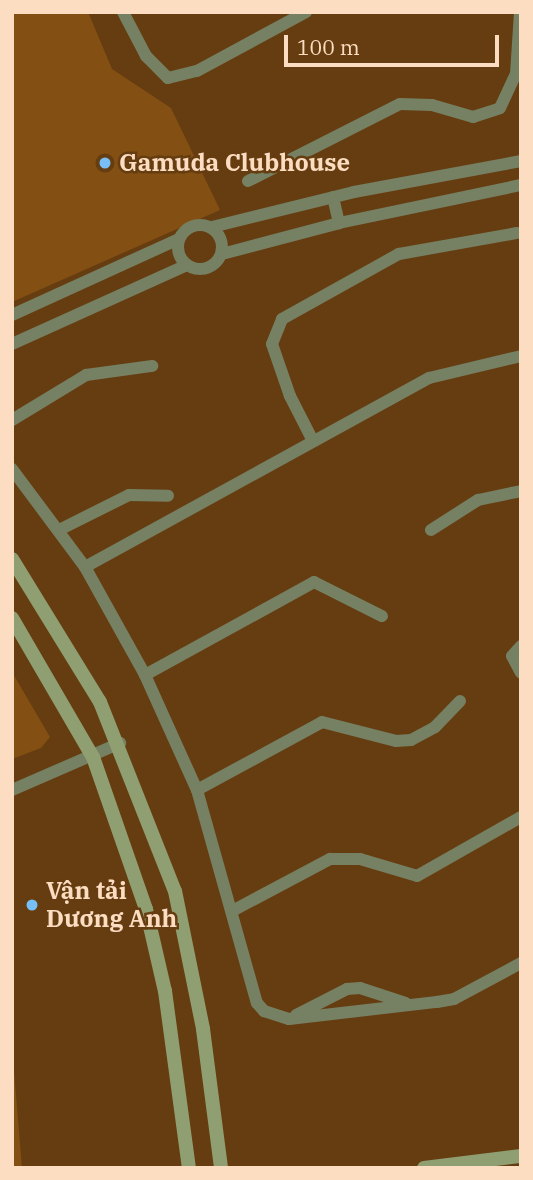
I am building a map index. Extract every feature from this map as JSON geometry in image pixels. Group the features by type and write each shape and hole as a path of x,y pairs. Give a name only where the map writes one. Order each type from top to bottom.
{"street":[{"path":"122,12 146,56 168,78 197,71 306,12"},
{"path":"248,181 400,104 432,105 473,117 500,107 516,74 520,12"},
{"path":"12,315 179,239 191,226 212,228 333,197 521,160"},
{"path":"12,344 187,265 207,268 222,254 339,223 521,185"},
{"path":"333,197 339,223"},
{"path":"212,228 223,244 222,254"},
{"path":"313,441 274,352 274,331 282,320 399,254 517,233"},
{"path":"179,239 177,248 187,265"},
{"path":"85,567 429,377 521,356"},
{"path":"12,420 86,375 152,366"},
{"path":"12,469 85,567 145,675 197,789 234,910 257,1003 264,1012 289,1019 454,999 521,963"},
{"path":"432,530 478,500 521,491"},
{"path":"59,530 129,495 168,496"},
{"path":"12,559 85,675 120,743 174,891 203,1029 220,1168"},
{"path":"145,675 314,582 382,616"},
{"path":"12,618 93,757 146,909 162,977 189,1168"},
{"path":"521,646 512,656 521,673"},
{"path":"197,789 322,722 396,741 411,740 435,727 460,701"},
{"path":"12,790 120,743"},
{"path":"234,910 330,859 359,859 417,876 521,817"},
{"path":"289,1019 347,989 359,988 413,1005"},
{"path":"424,1168 521,1156"}],"shaded area":[{"name":"Gamuda Clubhouse","path":"12,12 88,12 112,69 171,108 220,210 12,302"},
{"path":"12,672 50,737 41,748 12,759"},
{"path":"12,1046 22,1168 12,1168"}],"place":[{"name":"Gamuda Clubhouse","path":"105,163"},
{"name":"Vận tải Dương Anh","path":"32,905"}]}
